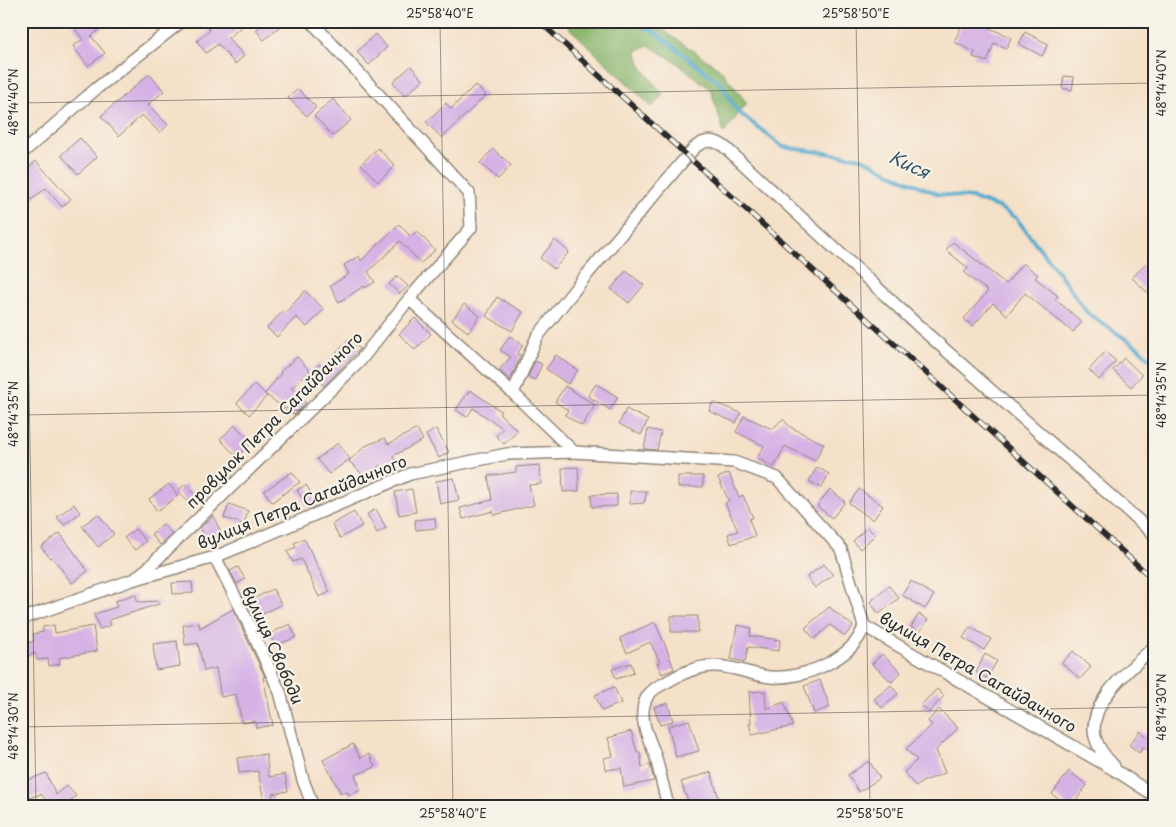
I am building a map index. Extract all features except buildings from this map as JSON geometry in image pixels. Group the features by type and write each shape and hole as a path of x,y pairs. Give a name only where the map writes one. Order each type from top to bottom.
{"street":[{"path":"21,154 97,88 182,21"},
{"name":"провулок Петра Сагайдачного","path":"132,580 148,568 360,361 409,299 471,228 469,193 311,21"},
{"path":"513,393 537,337 578,285 694,148 704,142 715,141 726,148 924,332 1155,535"},
{"path":"409,299 513,393 574,452"},
{"name":"вулиця Петра Сагайдачного","path":"21,619 132,580 214,557 410,474 507,454 574,452 734,462 777,478 841,549 864,626 1118,772 1155,796"},
{"name":"вулиця Свободи","path":"214,557 243,612 280,692 303,780 313,806"},
{"path":"668,806 656,759 643,724 643,708 650,693 680,675 694,669 708,667 732,668 775,677 804,673 845,652 857,642 864,626"},
{"path":"1118,772 1102,752 1097,742 1094,727 1096,713 1107,694 1155,646"}],"green space":[{"path":"562,21 650,21 720,69 747,103 724,133 711,90 676,62 648,45 636,51 641,66 663,95 652,107"}],"waterway":[{"name":"Кися","path":"632,21 655,32 721,84 737,111 783,147 862,158 894,175 938,194 972,198 998,207 1016,218 1062,277 1087,313 1139,348 1155,364"}],"railway":[{"path":"539,21 1155,581"}]}
